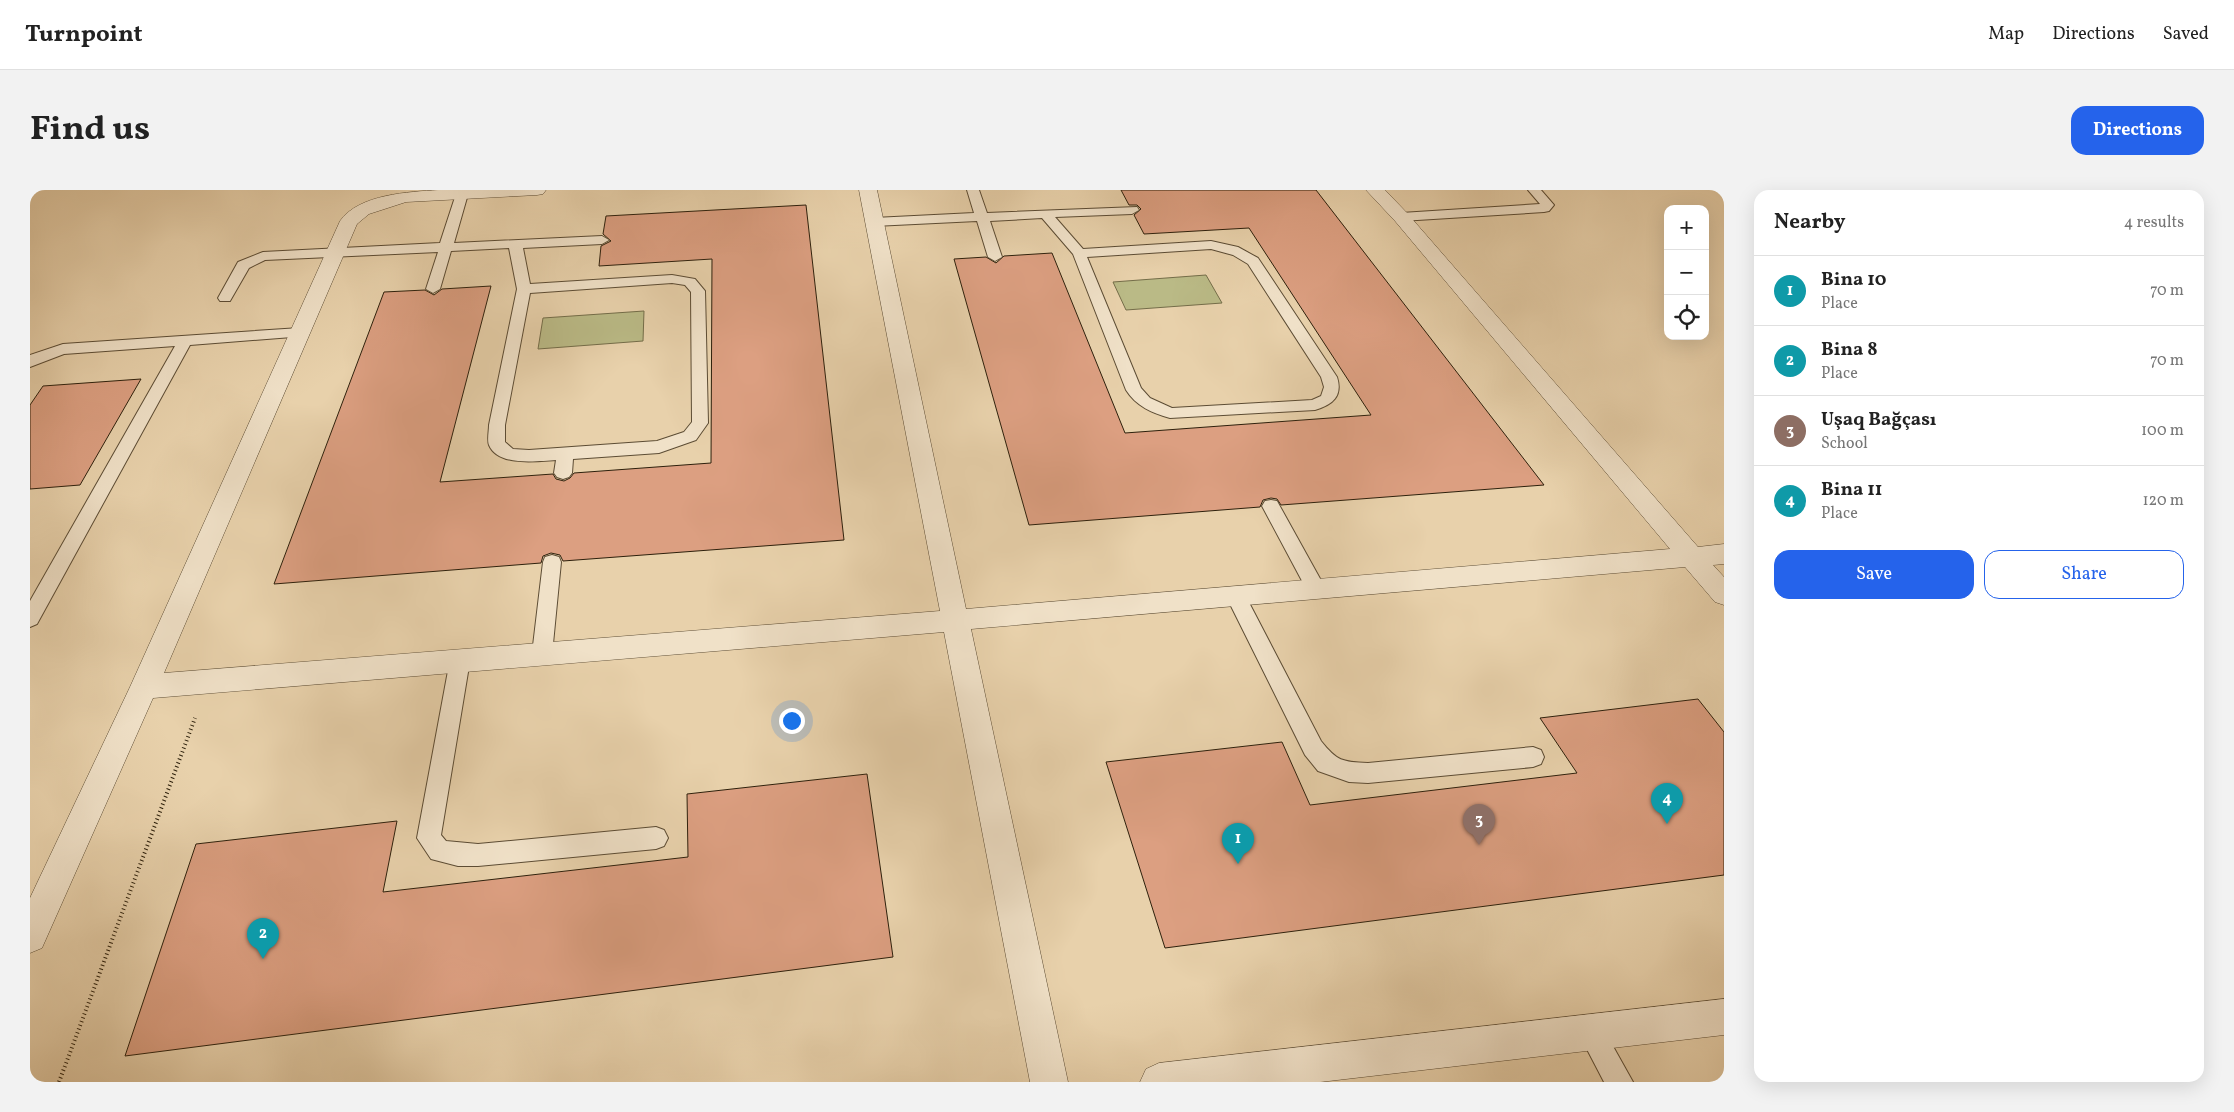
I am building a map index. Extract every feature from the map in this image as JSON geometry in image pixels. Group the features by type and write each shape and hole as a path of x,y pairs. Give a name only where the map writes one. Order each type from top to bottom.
{"street":[{"path":"30,936 144,687 349,222 364,210 384,202 406,197 537,190"},
{"path":"868,190 957,620 1049,1082"},
{"path":"1375,190 1401,217 1724,595"},
{"path":"144,687 1724,554"},
{"path":"1159,1082 1724,1017"}],"lane":[{"path":"973,190 995,257"},
{"path":"1401,217 1544,208 1548,205 1534,190"},
{"path":"433,290 462,194"},
{"path":"874,222 1132,210"},
{"path":"1045,214 1079,253 1134,390 1144,402 1170,413 1223,419 1315,405 1328,399 1332,387 1329,378 1253,261 1246,254 1230,248 1211,245 1079,253"},
{"path":"225,298 243,265 252,259 263,256 602,240"},
{"path":"515,244 524,289 497,425 497,444 509,454 529,456 659,447 690,436 700,423 698,291 690,282 672,279 524,289"},
{"path":"30,362 42,355 63,349 300,333"},
{"path":"30,619 185,341"},
{"path":"563,474 565,454"},
{"path":"1270,506 1316,589"},
{"path":"542,654 552,562"},
{"path":"1236,596 1313,748 1326,764 1350,772 1368,773 1533,757"},
{"path":"460,660 429,838 439,851 458,855 478,855 656,838"},
{"path":"1591,1032 1618,1082"}],"path":[{"path":"59,1082 195,718"}],"green space":[{"path":"1206,275 1222,303 1126,310 1113,282"},
{"path":"644,311 643,341 538,349 543,318"}],"building":[{"path":"1121,190 1316,190 1544,485 1281,505 1277,499 1271,498 1263,500 1260,507 1029,525 954,259 986,257 996,263 1004,256 1052,253 1125,433 1371,415 1249,228 1144,234 1134,215 1141,209 1137,205 1129,205"},
{"path":"806,205 844,540 563,561 560,555 551,553 543,556 541,563 274,584 384,292 425,290 434,295 442,289 491,286 440,482 553,474 556,479 564,481 574,473 711,463 712,259 599,266 601,246 611,241 603,234 606,216"},
{"path":"141,379 80,485 30,489 30,405 43,386"},
{"path":"1698,699 1724,732 1724,875 1165,948 1106,762 1282,742 1310,805 1577,773 1540,718"},
{"path":"867,774 893,957 125,1056 196,844 397,821 383,892 688,857 687,794"}],"place":[{"name":"Bina 11","path":"1667,824"},
{"name":"Uşaq Bağçası","path":"1479,845"},
{"name":"Bina 10","path":"1238,864"},
{"name":"Bina 8","path":"263,959"}]}
